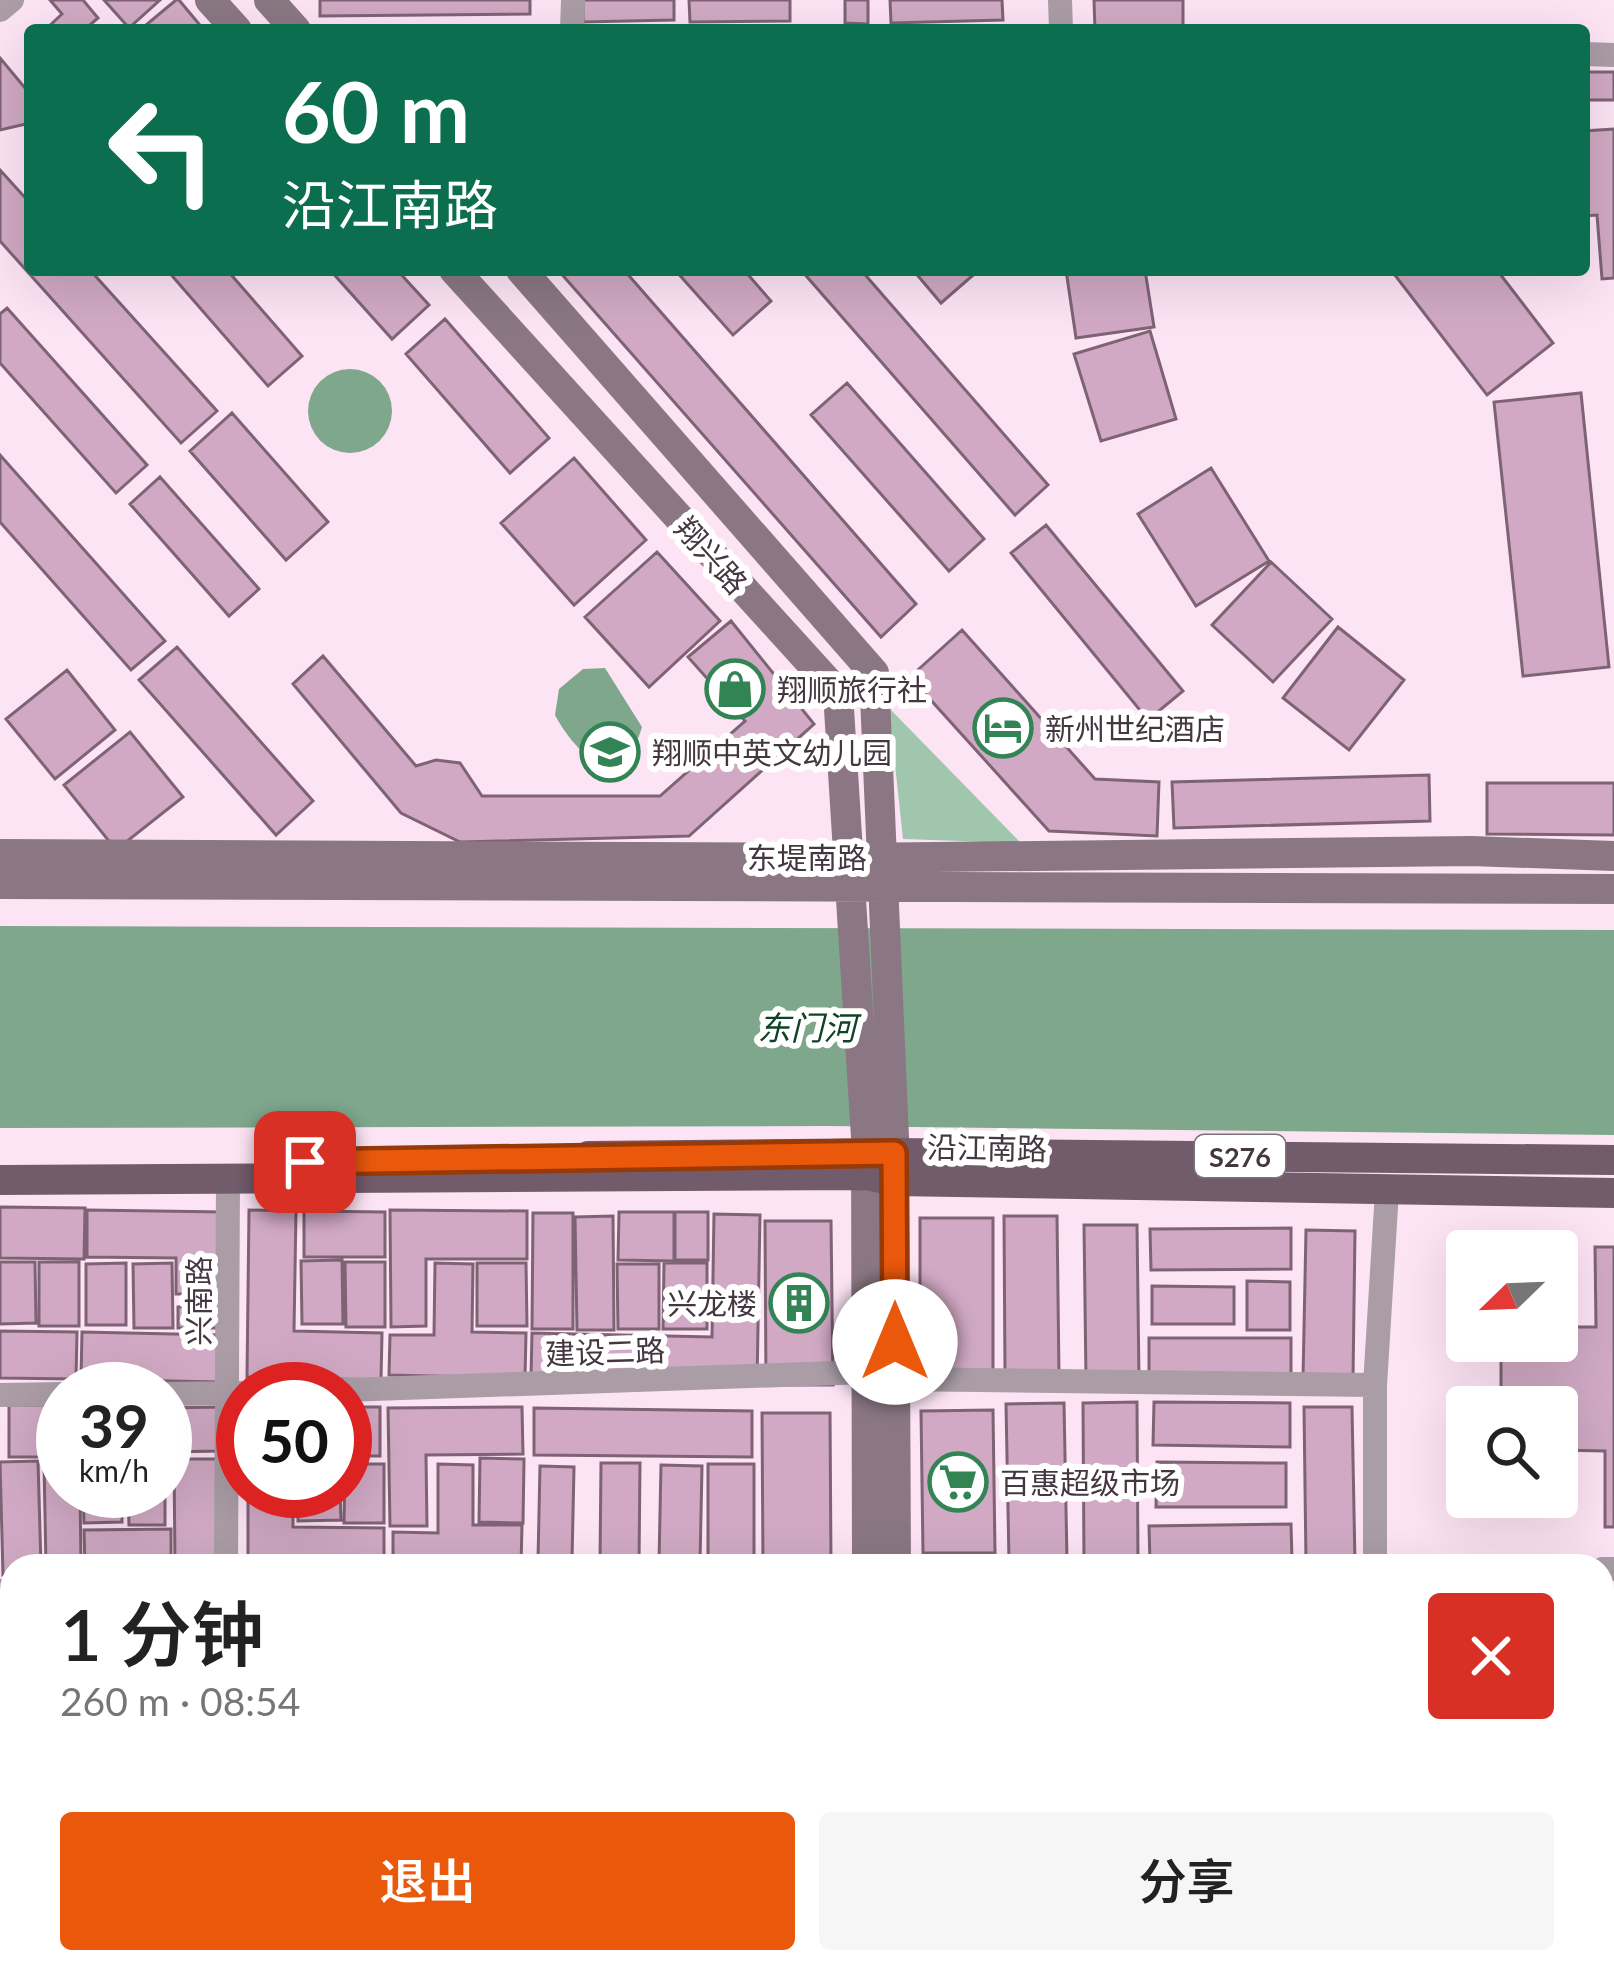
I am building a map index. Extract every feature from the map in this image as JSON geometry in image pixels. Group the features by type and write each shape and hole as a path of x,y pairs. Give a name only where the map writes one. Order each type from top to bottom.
{"main road":[{"path":"210,0 232,24"},
{"path":"269,0 291,24"},
{"name":"翔兴路","path":"459,276 838,693 880,1156"},
{"name":"翔兴路","path":"526,276 874,673 887,890 880,1156"},
{"name":"东堤南路","path":"0,854 852,858 1471,851 1614,856"},
{"name":"东堤南路","path":"0,884 1614,889"},
{"path":"880,1156 881,1376 895,1554"},
{"name":"沿江南路","path":"0,1162 880,1156 1614,1160"},
{"name":"沿江南路","path":"0,1180 228,1180 880,1156 1387,1191 1614,1193"},
{"path":"868,1554 881,1376"}],"street":[{"path":"0,10 12,0"},
{"name":"兴南路","path":"228,1180 235,1362"},
{"path":"1375,1554 1375,1385 1387,1191"},
{"name":"建设二路","path":"372,1389 881,1376 1375,1385"},
{"path":"0,1395 36,1394"},
{"name":"兴南路","path":"227,1554 229,1518"}],"shaded area":[{"path":"889,708 1021,843 903,839"}],"water":[{"path":"350,369 380,381 392,411 380,441 350,453 320,441 308,411 320,381"},
{"path":"605,668 642,727 633,748 612,764 587,756 555,715 559,689 583,669"},
{"name":"东门河","path":"0,926 1614,930 1614,1135 828,1126 0,1128"}],"building":[{"path":"50,0 83,0 98,18 91,24 51,24 62,14"},
{"path":"104,0 160,0 133,24 125,24"},
{"path":"176,0 199,24 147,24"},
{"path":"320,0 530,0 530,14 320,16"},
{"path":"583,0 674,0 674,20 583,22"},
{"path":"689,0 790,0 790,21 690,22"},
{"path":"845,0 868,0 868,24 845,23"},
{"path":"890,0 1002,0 1003,20 891,23"},
{"path":"1094,0 1183,0 1183,24 1095,24"},
{"path":"0,58 24,87 24,124 0,130"},
{"path":"1590,72 1614,72 1614,100 1590,100"},
{"path":"1614,129 1614,278 1602,279 1597,215 1590,216 1590,131"},
{"path":"0,170 24,196 24,268 0,241"},
{"path":"31,276 95,276 217,411 181,443"},
{"path":"172,276 232,276 302,356 268,386"},
{"path":"335,276 402,276 429,305 392,339"},
{"path":"563,276 629,276 916,604 881,637"},
{"path":"680,276 749,276 771,301 733,335"},
{"path":"806,276 866,276 1048,485 1015,515"},
{"path":"918,276 972,276 941,303"},
{"path":"1067,276 1146,276 1154,327 1076,338"},
{"path":"1396,276 1502,276 1553,343 1487,395"},
{"path":"7,308 147,465 116,493 0,363 0,314"},
{"path":"445,319 549,438 510,473 406,354"},
{"path":"1150,331 1176,419 1101,441 1074,354"},
{"path":"847,383 984,539 949,571 811,415"},
{"path":"1581,393 1609,667 1523,676 1494,402"},
{"path":"232,413 328,522 286,560 190,451"},
{"path":"0,455 165,641 131,670 0,522"},
{"path":"574,458 646,540 574,605 501,523"},
{"path":"1211,468 1269,561 1196,606 1138,514"},
{"path":"160,477 259,589 229,616 130,504"},
{"path":"1046,525 1183,691 1148,720 1011,553"},
{"path":"657,552 720,621 649,687 585,617"},
{"path":"1271,562 1332,619 1273,682 1212,625"},
{"path":"731,621 814,724 689,836 460,842 401,813 293,684 323,656 416,766 436,760 460,763 482,796 660,796 745,721 688,657"},
{"path":"1338,627 1404,680 1349,750 1283,698"},
{"name":"新州世纪酒店","path":"962,630 1095,779 1159,782 1157,836 1049,831 910,677"},
{"path":"177,647 313,801 276,835 139,680"},
{"path":"67,670 115,730 55,779 6,719"},
{"path":"130,732 183,797 116,850 64,785"},
{"path":"1429,775 1430,821 1174,828 1172,782"},
{"path":"1487,783 1614,783 1614,835 1487,834"},
{"path":"0,1207 85,1208 84,1259 0,1258"},
{"path":"87,1210 224,1212 223,1294 176,1294 176,1258 87,1257"},
{"path":"249,1210 296,1211 294,1331 382,1333 381,1380 372,1380 372,1362 247,1362"},
{"path":"390,1210 527,1211 527,1259 426,1259 426,1326 391,1327"},
{"path":"304,1211 385,1212 385,1257 304,1257"},
{"path":"619,1212 674,1212 674,1261 618,1260"},
{"path":"675,1212 708,1212 708,1260 675,1260"},
{"path":"533,1213 573,1213 573,1329 532,1329"},
{"path":"714,1214 760,1215 757,1383 531,1377 532,1333 712,1337"},
{"path":"613,1216 614,1330 577,1330 575,1217"},
{"path":"1004,1216 1057,1216 1059,1375 1005,1375"},
{"path":"920,1218 993,1218 993,1377 920,1377"},
{"name":"兴龙楼","path":"765,1221 831,1221 833,1385 766,1385"},
{"path":"1084,1225 1137,1225 1139,1379 1086,1380"},
{"path":"1291,1228 1291,1269 1151,1270 1150,1229"},
{"path":"1306,1230 1355,1231 1353,1379 1303,1378"},
{"path":"1595,1247 1614,1247 1614,1527 1605,1527 1605,1451 1578,1450 1578,1386 1501,1386 1501,1362 1578,1362 1578,1327 1596,1327"},
{"path":"342,1260 343,1324 302,1324 301,1261"},
{"path":"0,1262 35,1262 36,1323 0,1324"},
{"path":"39,1262 79,1262 79,1326 39,1326"},
{"path":"345,1262 385,1262 385,1327 346,1327"},
{"path":"126,1263 126,1325 86,1325 86,1264"},
{"path":"172,1263 173,1328 134,1328 133,1264"},
{"path":"435,1263 473,1264 472,1332 526,1333 525,1378 389,1375 390,1335 434,1335"},
{"path":"477,1263 526,1263 527,1326 477,1326"},
{"path":"664,1263 707,1263 707,1329 663,1329"},
{"path":"617,1264 659,1264 659,1329 618,1329"},
{"path":"1247,1281 1290,1282 1290,1330 1247,1330"},
{"path":"1152,1286 1234,1287 1234,1324 1152,1324"},
{"path":"219,1306 219,1328 178,1328 178,1307"},
{"path":"0,1331 77,1332 76,1362 36,1362 36,1378 0,1378"},
{"path":"82,1332 219,1335 216,1382 192,1381 192,1362 81,1362"},
{"path":"1149,1338 1291,1338 1291,1374 1149,1374"},
{"path":"1137,1402 1138,1554 1084,1554 1083,1403"},
{"path":"1154,1402 1290,1403 1290,1447 1153,1445"},
{"path":"1064,1403 1067,1554 1009,1554 1006,1404"},
{"path":"9,1405 36,1405 36,1457 9,1457"},
{"path":"216,1407 216,1451 192,1452 192,1408"},
{"path":"372,1407 380,1407 380,1456 372,1456"},
{"path":"522,1407 523,1454 426,1455 427,1526 390,1526 388,1408"},
{"path":"1304,1407 1352,1407 1355,1554 1306,1554"},
{"path":"534,1408 752,1411 752,1457 534,1455"},
{"name":"百惠超级市场","path":"993,1410 995,1553 923,1553 921,1411"},
{"path":"762,1413 830,1413 831,1554 763,1554"},
{"path":"480,1458 524,1459 523,1523 479,1522"},
{"path":"192,1459 216,1459 218,1554 175,1554 175,1518 192,1518"},
{"path":"36,1461 41,1554 2,1554 0,1462"},
{"path":"1157,1462 1286,1463 1286,1507 1156,1507"},
{"path":"601,1463 640,1463 639,1554 600,1554"},
{"path":"372,1464 384,1464 384,1523 344,1523 344,1518 372,1518"},
{"path":"438,1464 473,1465 473,1525 522,1525 521,1554 393,1554 393,1532 438,1533"},
{"path":"708,1464 754,1464 754,1554 708,1554"},
{"path":"661,1465 702,1466 700,1554 659,1554"},
{"path":"540,1466 574,1467 572,1554 538,1554"},
{"path":"45,1518 80,1518 81,1554 46,1554"},
{"path":"84,1518 122,1518 122,1522 84,1523"},
{"path":"129,1518 165,1518 165,1525 129,1525"},
{"path":"248,1518 293,1518 293,1527 384,1528 384,1554 248,1554"},
{"path":"298,1518 341,1518 341,1520"},
{"path":"1291,1524 1292,1554 1150,1554 1149,1526"},
{"path":"171,1529 171,1554 85,1554 84,1530"}],"place":[{"name":"翔顺旅行社","path":"735,689"},
{"name":"新州世纪酒店","path":"1003,728"},
{"name":"翔顺中英文幼儿园","path":"610,752"},
{"name":"兴龙楼","path":"799,1303"},
{"name":"百惠超级市场","path":"958,1482"}],"route":[{"path":"305,1162 894,1153 895,1342"}]}
